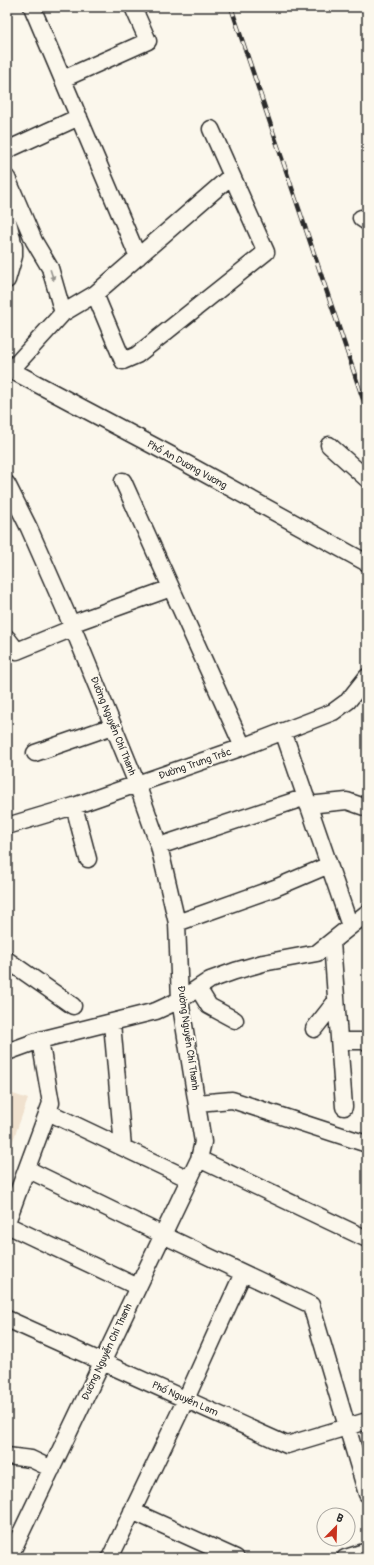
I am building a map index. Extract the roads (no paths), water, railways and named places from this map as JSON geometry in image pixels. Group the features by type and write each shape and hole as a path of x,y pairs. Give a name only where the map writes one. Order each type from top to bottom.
{"street":[{"path":"32,7 138,257"},
{"path":"63,79 148,41 133,7"},
{"path":"7,150 79,117"},
{"path":"95,294 123,361 137,355 266,252 211,129"},
{"path":"9,369 63,313 95,294 231,176"},
{"path":"7,178 34,241 50,268 63,313"},
{"path":"7,217 14,247 14,256 7,280"},
{"path":"14,247 34,241"},
{"name":"Phố An Dương Vương","path":"9,369 169,454 367,563"},
{"path":"329,445 367,480"},
{"path":"123,481 243,747"},
{"name":"Đường Nguyễn Chí Thanh","path":"7,484 29,528 72,626 137,784 159,846 177,923 180,1000 203,1142 199,1159 190,1179 9,1558"},
{"path":"7,638 18,651 72,626 171,588"},
{"name":"Đường Trưng Trắc","path":"7,826 74,806 243,747 283,730 333,712 348,701 367,677"},
{"path":"35,753 113,726"},
{"path":"283,730 350,926"},
{"path":"159,846 307,801 346,801 367,808"},
{"path":"74,806 88,859"},
{"path":"177,923 275,888 329,865"},
{"path":"7,1051 40,1040 156,1011 180,1000 210,980 256,965 318,953 367,913"},
{"path":"332,942 344,1107"},
{"path":"7,960 73,1006"},
{"path":"198,988 209,1006 235,1020"},
{"path":"314,1029 336,1001"},
{"path":"112,1023 123,1148"},
{"path":"40,1040 51,1103 7,1224 138,1287"},
{"path":"339,1041 367,1041"},
{"path":"197,1103 232,1100 367,1144"},
{"path":"48,1112 190,1179"},
{"path":"199,1159 367,1239"},
{"path":"27,1168 163,1235 311,1305 367,1494"},
{"path":"110,1558 186,1399 243,1273"},
{"name":"Phố Nguyễn Lam","path":"7,1319 287,1445 367,1421"},
{"path":"7,1456 30,1459 52,1469"},
{"path":"132,1511 236,1558"},
{"path":"345,1558 367,1551"}],"railway":[{"path":"231,7 367,411"}]}
